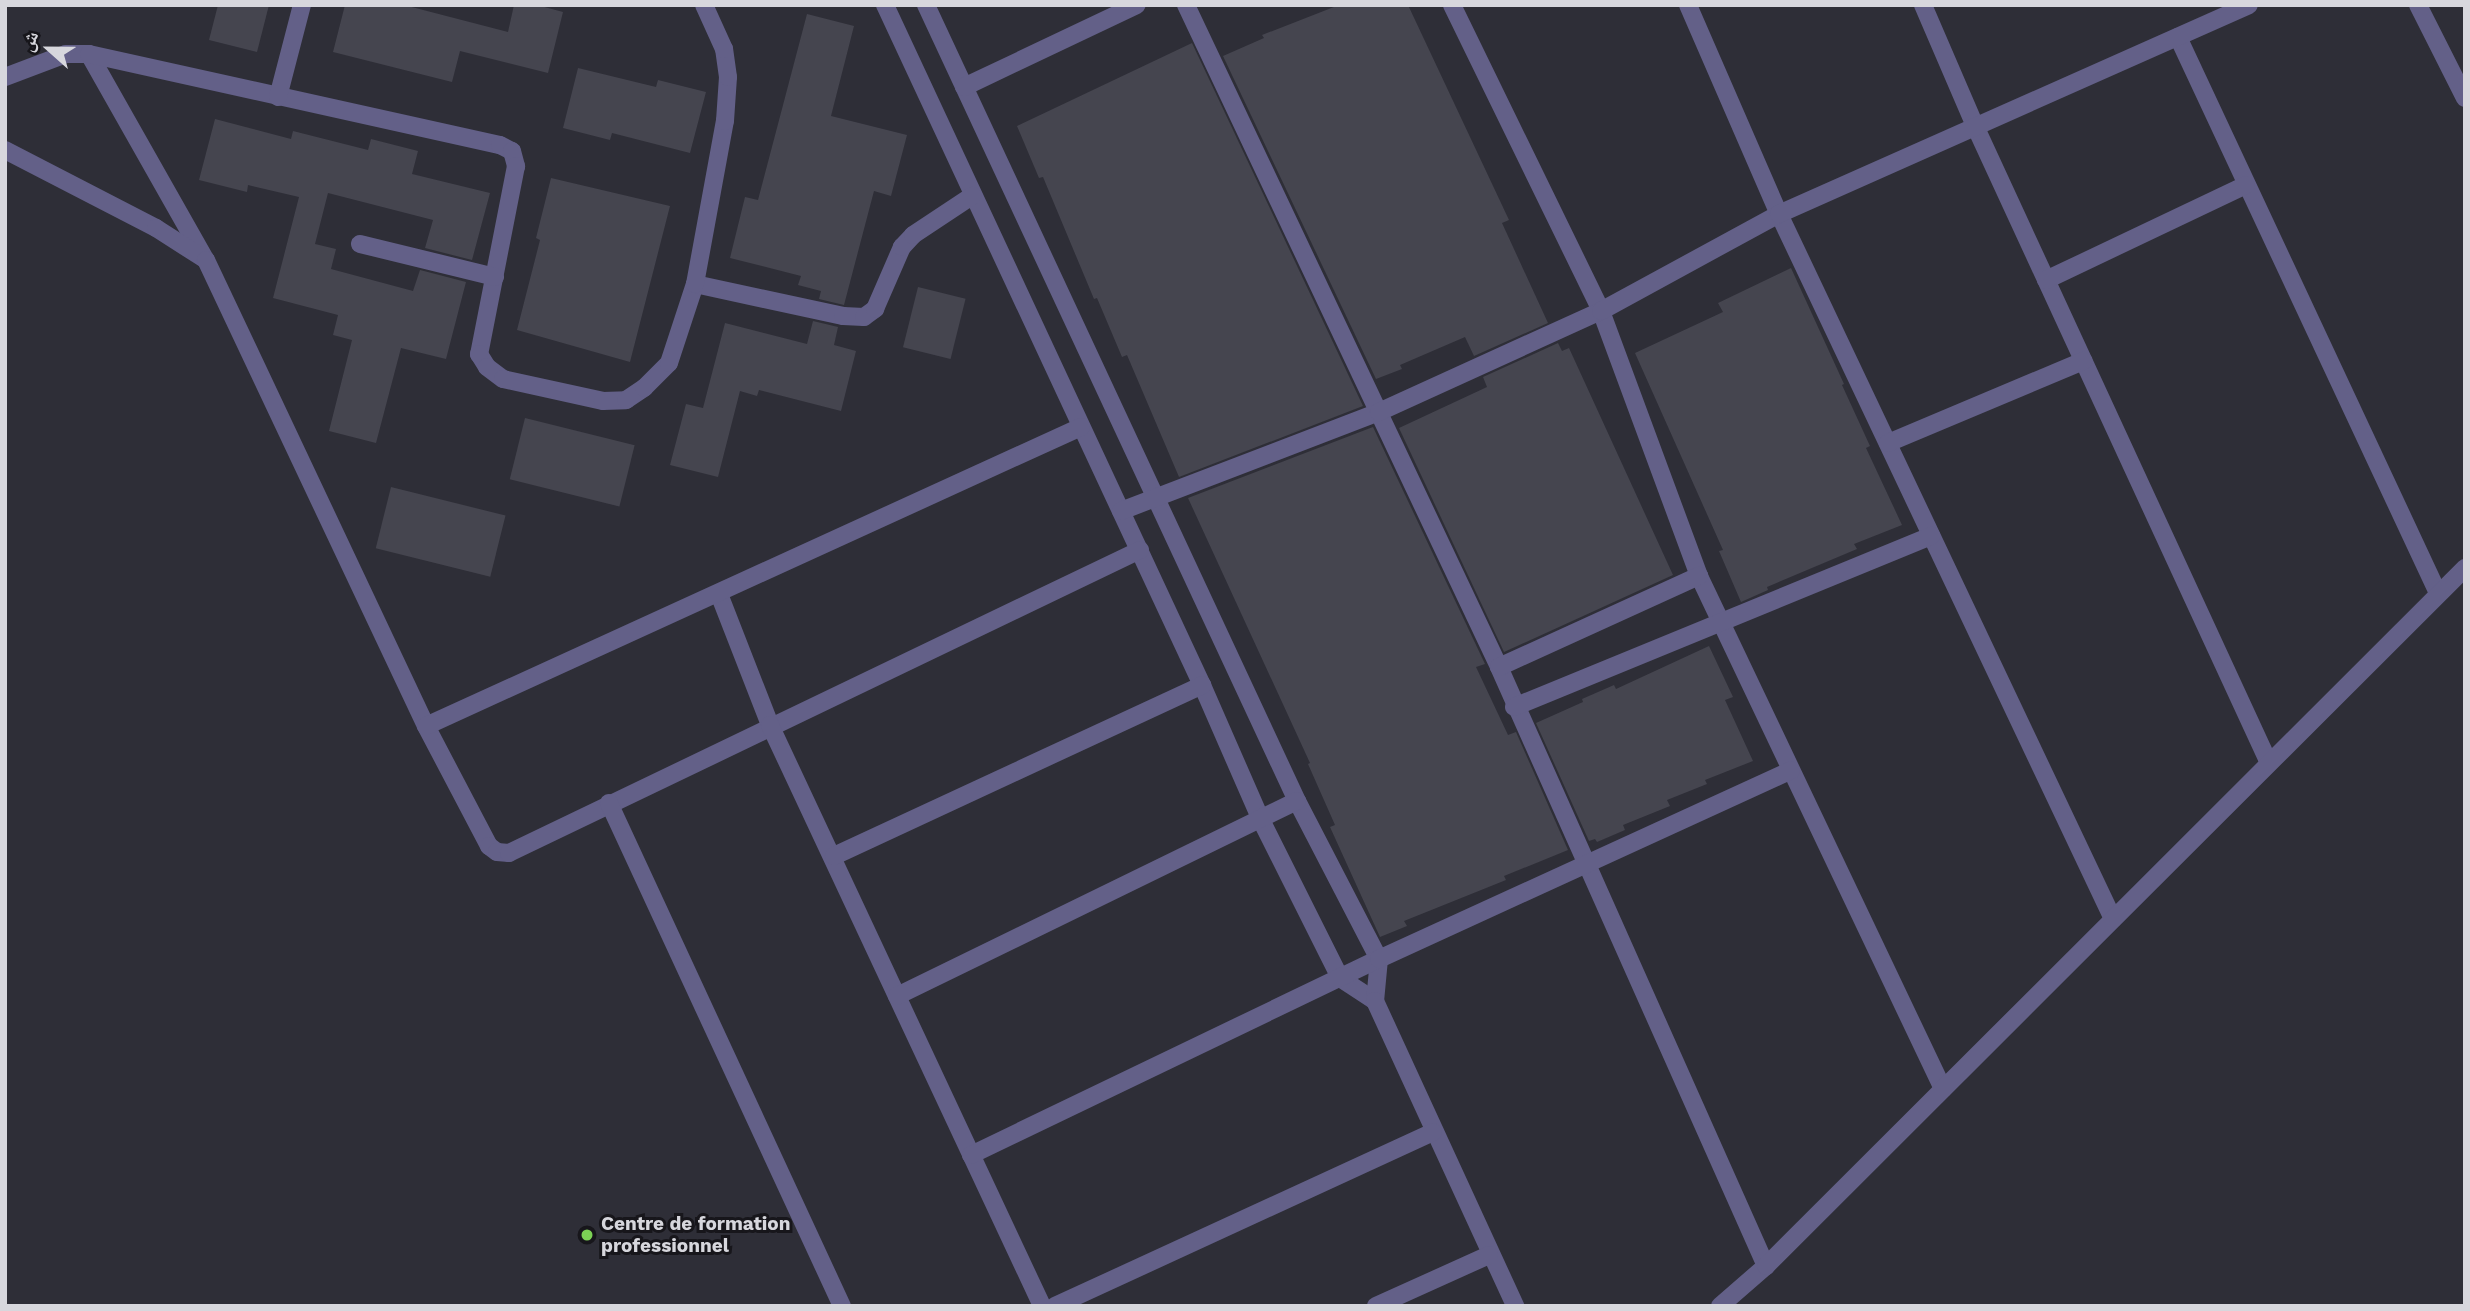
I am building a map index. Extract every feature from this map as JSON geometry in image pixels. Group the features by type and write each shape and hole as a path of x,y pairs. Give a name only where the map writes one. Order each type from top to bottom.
{"street":[{"path":"278,97 302,5"},
{"path":"5,77 66,54 89,54 500,145 512,151 516,166 479,354 487,368 503,379 603,401 626,400 644,388 669,363 695,284 725,121 728,77 724,48 704,5"},
{"path":"885,5 1202,685 1261,820 1340,978 1375,1001"},
{"path":"926,5 1297,801 1379,960 1375,1001 1489,1255 1515,1306"},
{"path":"964,88 1137,5"},
{"path":"1186,5 1499,667 1514,707 1766,1266"},
{"path":"1452,5 1601,311 1699,576 1943,1089"},
{"path":"1688,5 1779,214 2113,919"},
{"path":"1923,5 1976,128 2269,762"},
{"path":"1121,512 1380,412 1601,311 1779,214 2249,5"},
{"path":"2418,5 2465,98"},
{"path":"2178,37 2438,593"},
{"path":"89,54 206,260 426,726 489,846 497,852 509,853 770,725 1139,550"},
{"path":"5,150 156,228 206,260"},
{"path":"2046,281 2246,185"},
{"path":"695,284 843,316 863,317 875,309 902,247 913,235 972,196"},
{"path":"360,244 495,276"},
{"path":"1888,443 2083,361"},
{"path":"426,726 1081,427"},
{"path":"1514,707 1931,536"},
{"path":"1720,1306 1766,1266 2465,568"},
{"path":"1499,667 1699,576"},
{"path":"719,594 770,725 834,856 1042,1306"},
{"path":"834,856 1202,685"},
{"path":"971,1155 1340,978 1791,770"},
{"path":"897,996 1297,801"},
{"path":"609,803 842,1306"},
{"path":"1055,1306 1433,1132"},
{"path":"1376,1306 1489,1255"}],"building":[{"path":"218,5 269,5 257,52 209,40"},
{"path":"345,5 404,5 508,32 514,5 537,5 563,12 548,73 460,51 452,82 333,52"},
{"path":"1339,5 1408,5 1509,220 1502,223 1548,323 1474,356 1465,337 1400,365 1402,369 1376,379 1223,56 1264,38 1262,35"},
{"path":"807,14 854,26 831,116 907,135 891,196 874,191 844,305 819,299 821,291 798,285 801,276 730,258 745,197 758,200"},
{"path":"1192,43 1363,406 1179,477 1127,355 1122,357 1097,298 1094,299 1043,177 1039,178 1017,126"},
{"path":"578,68 656,87 658,80 706,92 690,153 612,133 610,140 563,128"},
{"path":"215,119 291,139 293,131 368,150 371,139 418,151 412,174 490,193 472,260 425,248 433,220 328,193 315,244 336,249 331,269 413,291 420,270 466,282 446,359 401,348 376,443 329,431 352,340 333,335 338,315 273,298 299,197 248,185 247,192 199,180"},
{"path":"551,178 670,206 630,362 517,330 540,240 536,238"},
{"path":"1791,268 1844,384 1842,385 1870,446 1866,448 1902,525 1854,544 1857,549 1767,587 1768,590 1741,602 1719,551 1723,550 1635,353 1723,312 1718,303"},
{"path":"918,287 966,299 951,359 903,347"},
{"path":"813,321 838,327 834,345 856,351 841,411 759,390 757,396 740,391 718,477 670,465 686,404 703,408 725,323 807,344"},
{"path":"1558,343 1562,351 1569,348 1673,575 1504,652 1399,428 1487,387 1483,377"},
{"path":"525,418 635,445 619,506 510,479"},
{"path":"1373,427 1485,664 1476,667 1508,735 1516,732 1568,850 1504,876 1506,880 1404,921 1407,926 1380,937 1330,827 1335,825 1308,764 1310,763 1188,498"},
{"path":"391,487 505,516 490,577 376,548"},
{"path":"1709,646 1733,697 1725,700 1753,761 1705,780 1707,784 1667,800 1670,806 1623,825 1625,830 1597,842 1595,839 1589,841 1536,723 1583,702 1582,699 1614,685 1616,689"}],"place":[{"name":"Centre de formation professionnel","path":"587,1235"}]}
